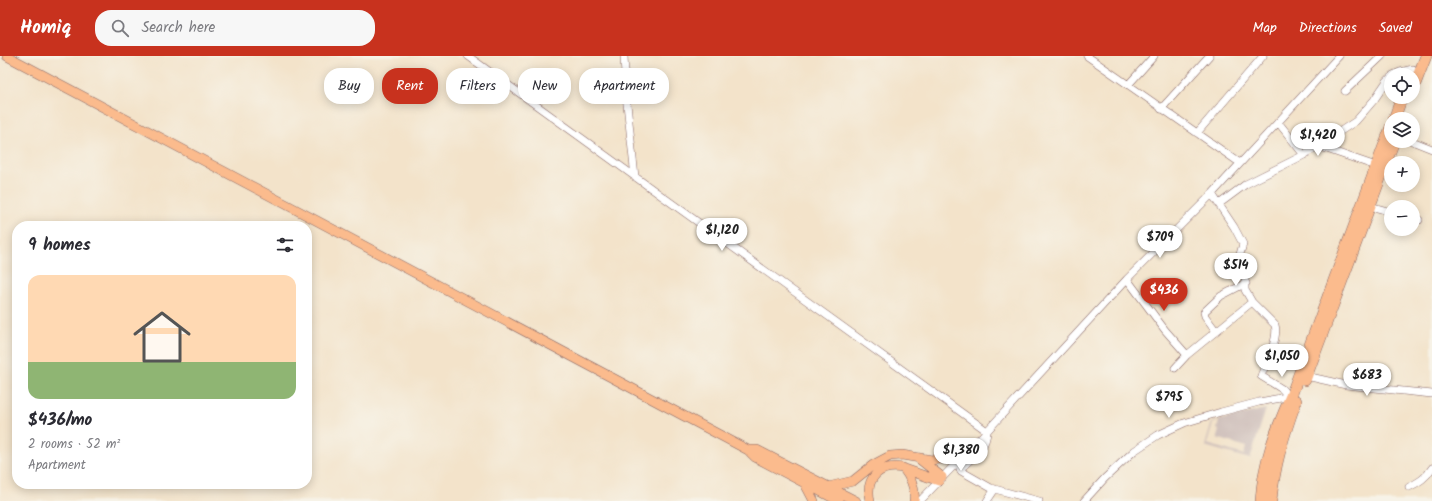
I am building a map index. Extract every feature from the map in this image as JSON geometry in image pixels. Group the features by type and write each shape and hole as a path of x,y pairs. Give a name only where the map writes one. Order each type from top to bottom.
{"highway":[{"path":"1414,68 1418,56"},
{"path":"1420,71 1426,56"},
{"path":"1271,501 1275,468 1292,396 1306,376 1384,145"},
{"path":"1261,501 1265,465 1274,437 1370,206 1391,148"}],"main road":[{"path":"7,56 748,450 755,457 839,501"},
{"path":"748,450 757,450 856,501"},
{"path":"828,487 853,481 873,464 890,456 902,455 932,460 946,458 969,451"},
{"path":"918,458 941,479"},
{"path":"870,501 868,493 870,482 876,473 884,469 895,467 903,468 941,479"},
{"path":"903,468 911,477 914,488 914,501"},
{"path":"804,482 814,501"}],"street":[{"path":"469,56 987,431"},
{"path":"624,56 626,95 635,177"},
{"path":"1087,56 1240,163"},
{"path":"1128,85 1154,56"},
{"path":"1161,109 1209,56"},
{"path":"1197,133 1263,56"},
{"path":"920,501 969,451 1127,279 1212,194 1339,56"},
{"path":"1345,91 1382,56"},
{"path":"1219,204 1246,184 1304,155 1356,121 1384,86"},
{"path":"1278,122 1304,155"},
{"path":"1420,144 1432,149"},
{"path":"1318,146 1376,166"},
{"path":"1212,194 1234,226 1243,244 1238,261 1245,277 1245,290 1252,302 1275,325 1276,330 1270,352 1261,376 1292,396"},
{"path":"1370,206 1384,210"},
{"path":"1127,279 1187,355"},
{"path":"1216,331 1204,316 1204,312 1220,296 1246,284"},
{"path":"1175,368 1187,355 1252,302"},
{"path":"1306,376 1346,385 1432,394"},
{"path":"1084,501 1105,478 1134,451 1158,435 1184,423 1259,402 1292,396"},
{"path":"987,431 987,439 984,445 960,470 995,489 1039,501"},
{"path":"1409,487 1420,481 1432,468"},
{"path":"987,501 995,489"}],"shaded area":[{"path":"1266,409 1250,459 1205,446 1212,422","holes":["1219,421 1217,429 1219,430 1217,438 1246,447 1244,455 1207,444 1213,423"]}]}
